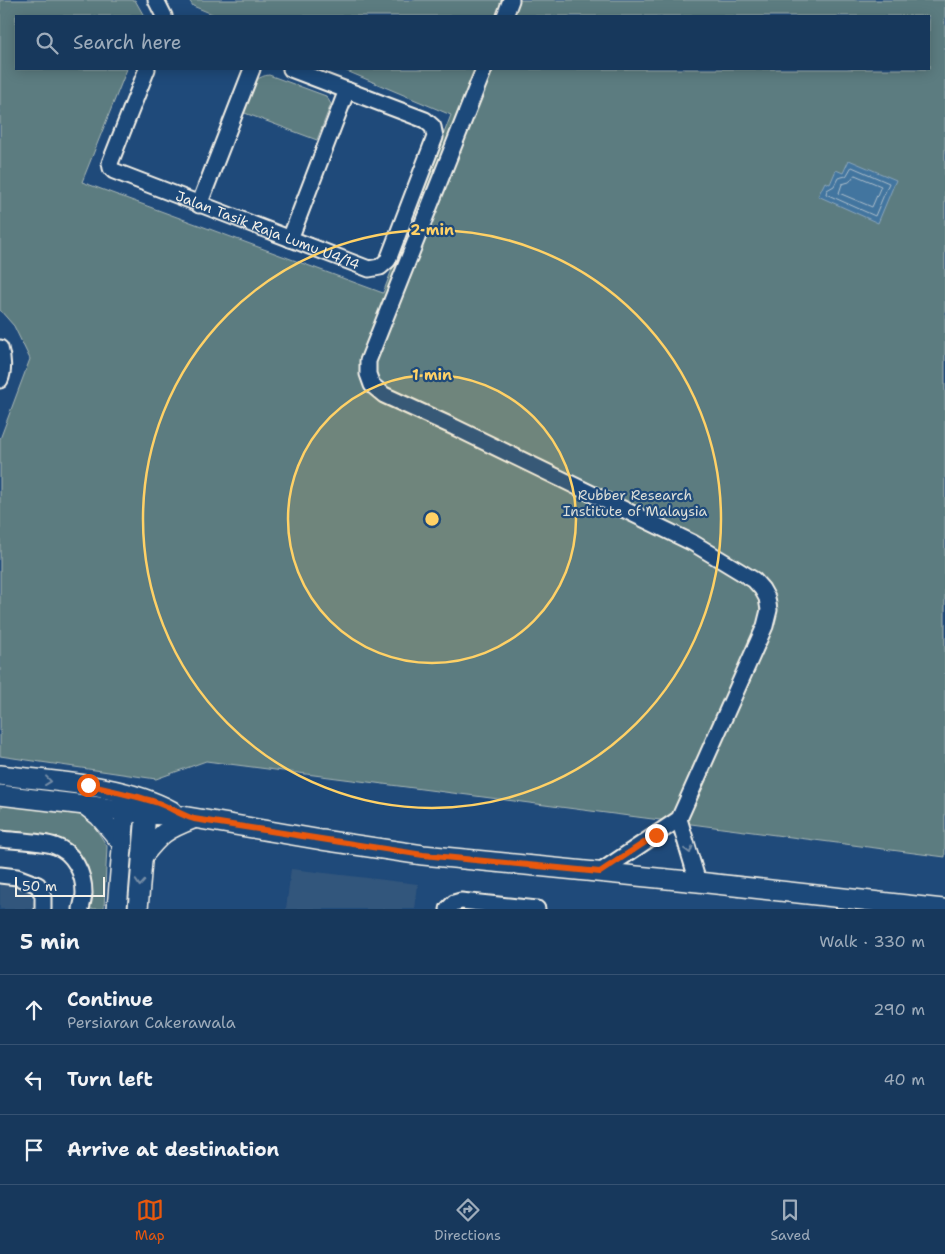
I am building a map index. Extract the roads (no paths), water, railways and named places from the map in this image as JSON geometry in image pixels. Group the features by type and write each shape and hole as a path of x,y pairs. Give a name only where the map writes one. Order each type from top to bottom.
{"street":[{"path":"156,0 164,15"},
{"path":"505,15 511,0"},
{"name":"Jalan Tasik Raja Lumu U4/14","path":"147,70 110,163 111,168 118,174 369,269 380,267 388,260 435,137 433,127 425,120 295,70"},
{"path":"199,205 252,70"},
{"path":"484,70 368,361 368,374 372,385 384,395 693,543 754,580 767,598 769,610 764,626 679,819 600,872"},
{"path":"290,239 347,90"},
{"path":"0,348 2,376 0,380"},
{"path":"0,775 88,785 125,803"},
{"path":"0,795 85,805 125,803 188,817 423,855 698,882 943,909"},
{"path":"117,909 125,803"},
{"path":"85,805 99,816 121,842"},
{"path":"138,909 146,807"},
{"path":"142,857 157,837 188,817"},
{"path":"679,819 698,882"},
{"path":"0,839 54,846 67,853 75,862 81,875 84,893 81,909"},
{"path":"0,875 17,877 38,885 43,896 43,909"},
{"path":"448,909 454,903 461,901 537,909"}],"water":[{"path":"849,160 896,180 878,223 818,196 825,182 830,184 836,170 843,173"}],"park label":[{"name":"Rubber Research Institute of Malaysia","path":"635,504"}]}
